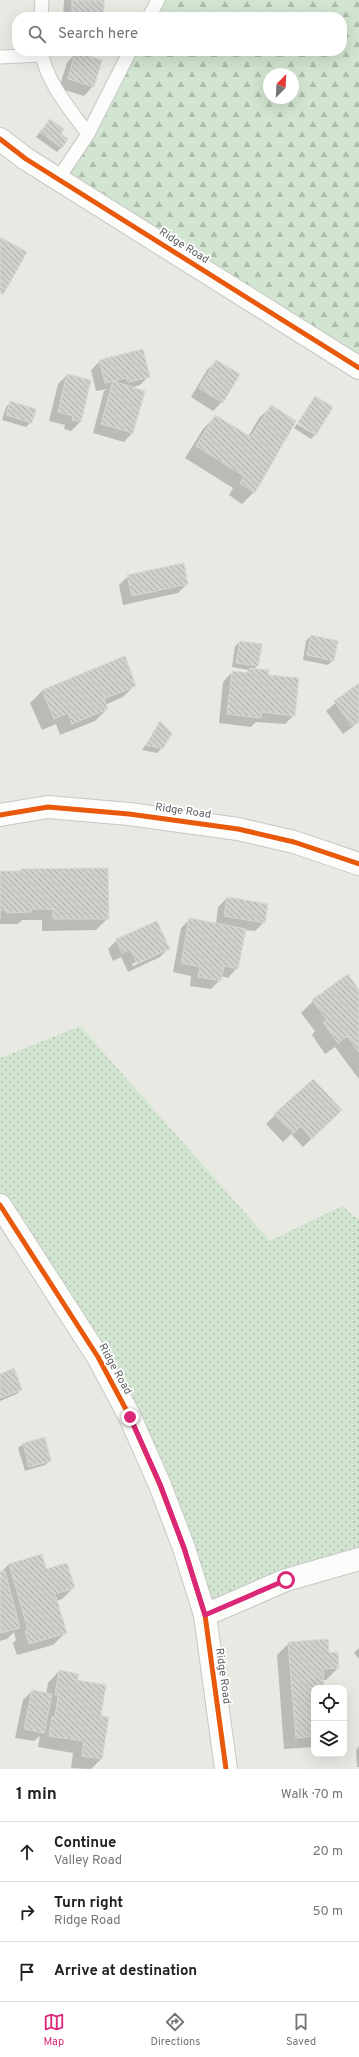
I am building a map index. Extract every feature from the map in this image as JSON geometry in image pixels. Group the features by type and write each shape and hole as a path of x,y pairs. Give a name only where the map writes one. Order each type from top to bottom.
{"street":[{"name":"Ridge Road","path":"0,138 26,159 359,368"},
{"name":"Ridge Road","path":"0,815 48,806 128,814 238,829 294,842 359,864"},
{"name":"Ridge Road","path":"0,1205 98,1357 130,1417 160,1484 184,1548 205,1615 226,1769"},
{"path":"205,1615 286,1580 359,1559"}],"lane":[{"path":"41,12 42,0"},
{"path":"152,12 158,0"},
{"path":"0,57 12,56"},
{"path":"42,56 43,64 55,90 88,134"},
{"path":"58,179 88,134 127,56"}],"green space":[{"path":"164,0 359,0 359,364 59,179 133,56 347,56 347,12 158,12"},
{"path":"80,1026 270,1241 342,1206 359,1220 359,1557 206,1613 162,1482 0,1202 0,1058"}],"building":[{"path":"72,0 104,0 104,12 72,12"},
{"path":"74,56 88,56 102,60 94,87 68,79"},
{"path":"50,119 64,129 61,134 68,139 62,148 40,132"},
{"path":"0,237 27,252 3,295 0,293"},
{"path":"143,349 150,377 128,382 127,378 105,383 99,360"},
{"path":"216,360 240,374 223,403 199,388"},
{"path":"67,374 91,380 81,422 72,420 73,416 58,412"},
{"path":"113,381 145,391 133,433 101,424"},
{"path":"315,396 333,407 316,435 298,423"},
{"path":"10,401 36,409 32,423 6,415"},
{"path":"271,405 296,421 255,493 240,483 244,476 196,446 215,415 251,437"},
{"path":"184,563 188,584 132,596 127,575"},
{"path":"311,635 338,641 334,661 307,655"},
{"path":"240,641 262,644 258,666 236,663"},
{"path":"125,656 136,686 104,699 108,709 72,724 68,713 54,719 42,690"},
{"path":"250,668 269,670 268,675 299,678 295,716 261,712 261,718 227,714 232,671 249,673"},
{"path":"359,683 359,721 352,726 334,701"},
{"path":"160,721 172,733 163,749 146,745"},
{"path":"108,868 109,919 53,919 53,909 31,909 31,912 6,913 6,910 0,910 0,871 21,871 21,869"},
{"path":"227,897 268,904 265,923 224,916"},
{"path":"189,918 246,929 238,969 224,966 221,981 198,977 200,967 181,963"},
{"path":"157,921 170,949 137,963 130,949 122,953 116,939"},
{"path":"348,974 359,990 359,1052 347,1036 338,1043 323,1022 327,1020 312,1000"},
{"path":"313,1079 342,1110 312,1139 301,1126 293,1134 274,1114"},
{"path":"14,1368 22,1390 0,1398 0,1374"},
{"path":"45,1437 51,1461 29,1467 23,1443"},
{"path":"42,1554 46,1569 67,1563 75,1588 55,1594 67,1633 29,1644 25,1631 28,1630 9,1564"},
{"path":"5,1571 20,1628 0,1633 0,1572"},
{"path":"328,1639 329,1653 338,1652 339,1668 323,1669 324,1685 311,1685 311,1736 296,1738 288,1642"},
{"path":"59,1670 79,1674 77,1680 106,1685 101,1716 109,1717 102,1759 82,1756 84,1741 49,1736 52,1717 55,1717 58,1696 55,1695"},
{"path":"32,1690 52,1694 44,1733 24,1729"}],"cycle path":[{"path":"0,139 26,159 359,368"},
{"path":"0,815 48,807 129,814 238,829 294,842 359,864"},
{"path":"0,1205 98,1357 130,1417 160,1485 184,1548 205,1615 226,1769"}],"route":[{"path":"130,1417 160,1484 184,1548 205,1615 286,1580"}]}
